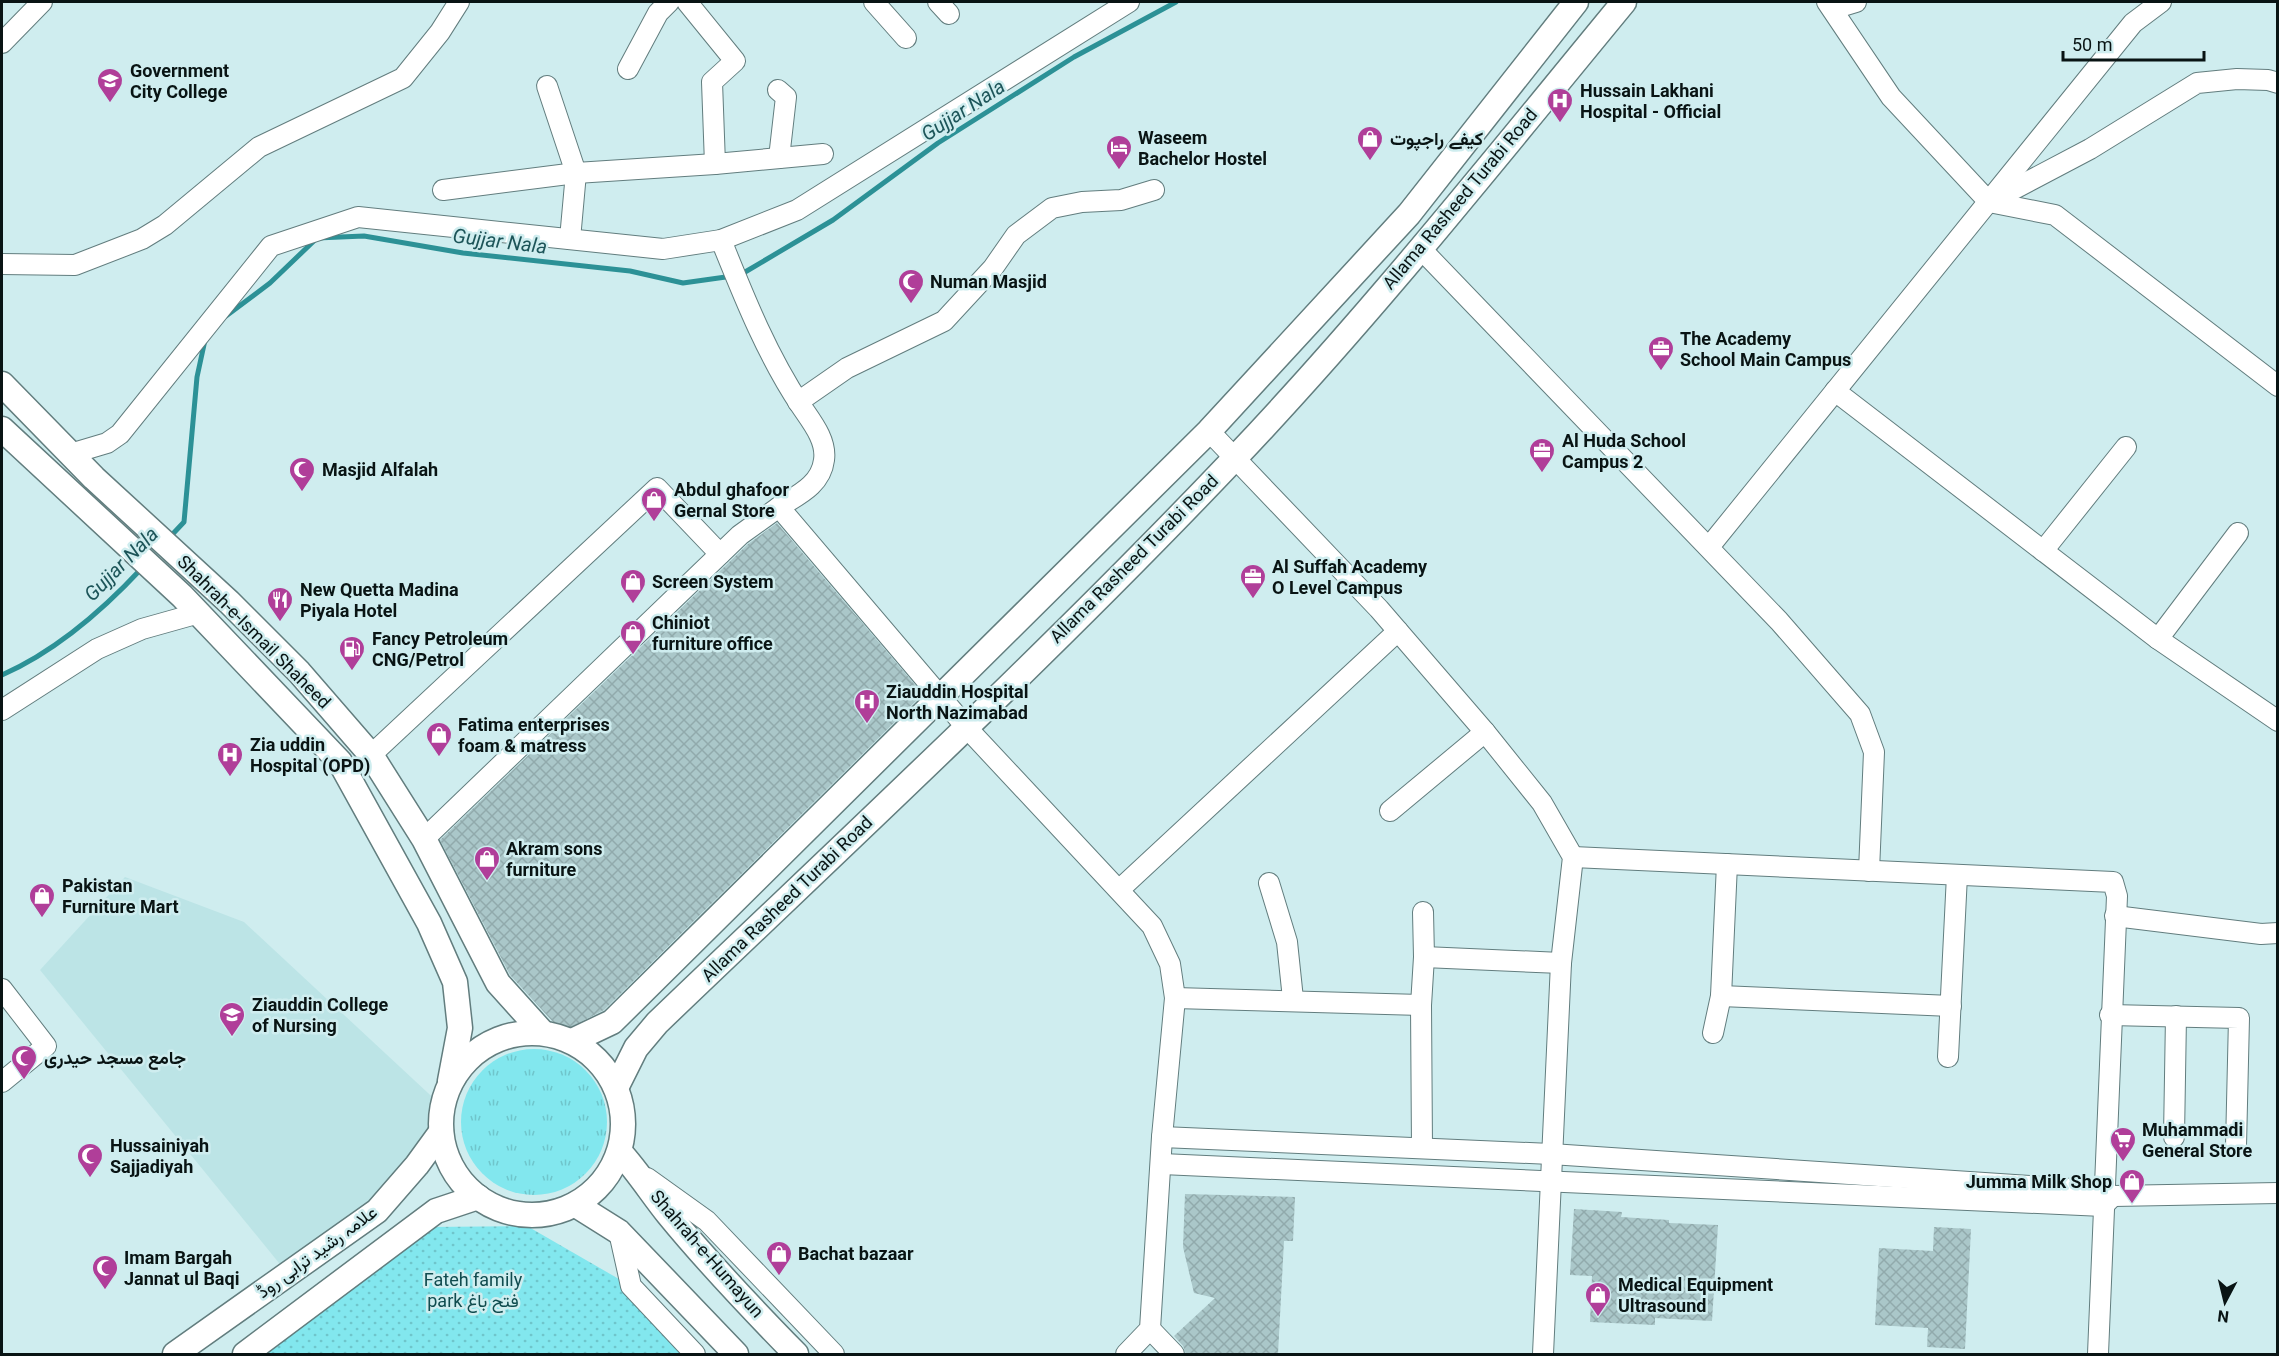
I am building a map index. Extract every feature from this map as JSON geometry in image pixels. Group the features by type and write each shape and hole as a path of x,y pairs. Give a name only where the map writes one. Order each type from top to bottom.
{"main road":[{"name":"Allama Rasheed Turabi Road","path":"572,1041 612,1022 1209,431 1409,214 1576,2"},
{"name":"Allama Rasheed Turabi Road","path":"616,1088 636,1048 657,1023 967,728 1235,458 1421,249 1624,2"},
{"path":"1443,170 1468,191"},
{"path":"1340,287 1367,310"},
{"name":"Shahrah-e-Ismail Shaheed","path":"2,384 94,478 229,602 299,672 370,755 424,840 498,983 543,1033"},
{"name":"Shahrah-e-Ismail Shaheed","path":"2,429 73,498 190,604 340,762 429,923 455,982 460,1028 450,1080"},
{"path":"543,1033 572,1041 596,1057 612,1077 622,1101 624,1127 620,1152 610,1173 595,1191 576,1204 552,1214 526,1215 501,1210 478,1197 459,1179 447,1157 441,1132 442,1106 450,1080 466,1060 486,1044 514,1034 543,1033"},
{"name":"علامہ رشید ترابی روڈ","path":"175,1354 377,1210 417,1165 441,1132"},
{"name":"Shahrah-e-Humayun","path":"620,1152 640,1173 682,1230 735,1291 796,1354"},
{"name":"علامہ رشید ترابی روڈ","path":"245,1354 436,1211 478,1197"},
{"path":"576,1204 619,1232 736,1354"}],"street":[{"path":"2,43 42,2"},
{"path":"2,264 75,265 142,239 165,225 260,147 403,78 440,32 459,2"},
{"path":"628,69 658,13 669,2"},
{"path":"687,2 735,62 712,82 715,164"},
{"path":"874,2 906,38"},
{"path":"70,454 107,443 120,434 271,246 358,217 663,249 721,240 797,210 1129,2"},
{"path":"1856,2 1830,5 1891,97 1989,202 2055,215 2277,386"},
{"path":"1709,547 2133,23 2162,2"},
{"path":"1989,202 2090,149 2197,83 2237,79 2268,80 2277,83"},
{"path":"547,86 576,173 570,239"},
{"path":"777,90 786,97 779,158"},
{"path":"443,190 576,173 823,154"},
{"path":"798,402 847,368 944,321 993,268 1016,235 1052,208 1082,202 1121,200 1154,190"},
{"path":"424,840 740,535 815,484 825,459 820,435 798,402 746,302 721,240"},
{"path":"1421,249 1779,621 1860,714 1874,752 1869,871"},
{"path":"1835,391 2158,639 2277,722"},
{"path":"1209,431 1398,631 1485,732 1542,803 1573,857 1561,963 1543,1354"},
{"path":"2043,551 2126,447"},
{"path":"370,755 657,488 720,554"},
{"path":"779,507 940,698 1152,926 1170,964 1175,998 1162,1137 1150,1329 1126,1354"},
{"path":"2158,639 2238,533"},
{"path":"2,710 97,649 190,604"},
{"path":"1120,890 1398,631"},
{"path":"1390,811 1485,732"},
{"path":"1573,857 2114,882 2117,896 2110,1014 2106,1198 2097,1354"},
{"path":"1713,1034 1721,996 1726,864"},
{"path":"1948,1057 1957,875"},
{"path":"1269,883 1287,942 1293,999"},
{"path":"1422,1148 1423,912"},
{"path":"2115,916 2261,934 2277,933"},
{"path":"1424,957 1561,963"},
{"path":"2,989 46,1046 2,1082"},
{"path":"1721,996 1951,1006"},
{"path":"1175,998 1293,999 1421,1005"},
{"path":"2110,1014 2239,1018 2236,1146"},
{"path":"2174,1137 2176,1016"},
{"path":"1162,1137 1551,1154 2106,1198"},
{"path":"1162,1164 1551,1181 2106,1198 2277,1193"},
{"path":"640,1173 706,1221 834,1354"},
{"path":"619,1232 631,1286 695,1354"},
{"path":"1150,1329 1174,1354"}],"shaded area":[{"name":"Ziauddin College of Nursing","path":"125,877 244,922 442,1106 441,1132 417,1165 288,1274 40,970"}],"green space":[{"path":"534,1049 562,1055 585,1071 601,1094 607,1122 601,1150 585,1173 562,1189 534,1195 506,1189 483,1173 467,1150 461,1122 467,1094 483,1071 506,1055"},
{"name":"Fateh family park فتح باغ","path":"527,1226 631,1286 695,1354 252,1354 427,1227"}],"building":[{"path":"777,523 923,694 604,1010 557,1034 554,1023 510,975 440,840 748,544"},
{"path":"1185,1194 1295,1197 1293,1241 1284,1241 1278,1354 1186,1354 1183,1346 1174,1336 1215,1298 1194,1293 1183,1247"},
{"path":"1574,1209 1622,1212 1621,1217 1669,1220 1669,1223 1718,1225 1712,1321 1655,1318 1655,1325 1590,1322 1592,1276 1570,1275"},
{"path":"1934,1227 1971,1229 1965,1349 1927,1347 1928,1328 1875,1325 1879,1248 1933,1251"}],"waterway":[{"name":"Gujjar Nala","path":"226,316 270,283 317,238 364,236 463,253 630,271 683,283 740,275 833,220 938,143 1074,57 1176,2"},
{"name":"Gujjar Nala","path":"168,539 184,522 197,377 205,340"},
{"name":"Gujjar Nala","path":"2,675 21,666 77,629 142,568"}],"place":[{"name":"Government City College","path":"110,104"},
{"name":"Hussain Lakhani Hospital - Official","path":"1560,124"},
{"name":"کیفے راجپوت","path":"1370,162"},
{"name":"Waseem Bachelor Hostel","path":"1119,171"},
{"name":"Numan Masjid","path":"911,305"},
{"name":"The Academy School Main Campus","path":"1661,372"},
{"name":"Al Huda School Campus 2","path":"1542,474"},
{"name":"Masjid Alfalah","path":"302,493"},
{"name":"Abdul ghafoor Gernal Store","path":"654,523"},
{"name":"Al Suffah Academy O Level Campus","path":"1253,600"},
{"name":"Screen System","path":"633,605"},
{"name":"New Quetta Madina Piyala Hotel","path":"280,623"},
{"name":"Chiniot furniture office","path":"633,656"},
{"name":"Fancy Petroleum CNG/Petrol","path":"352,672"},
{"name":"Ziauddin Hospital North Nazimabad","path":"867,725"},
{"name":"Fatima enterprises foam & matress","path":"439,758"},
{"name":"Zia uddin Hospital (OPD)","path":"230,778"},
{"name":"Akram sons furniture","path":"487,882"},
{"name":"Pakistan Furniture Mart","path":"42,919"},
{"name":"Ziauddin College of Nursing","path":"232,1038"},
{"name":"جامع مسجد حیدری","path":"24,1081"},
{"name":"Muhammadi General Store","path":"2123,1163"},
{"name":"Hussainiyah Sajjadiyah","path":"90,1179"},
{"name":"Jumma Milk Shop","path":"2132,1205"},
{"name":"Bachat bazaar","path":"779,1277"},
{"name":"Imam Bargah Jannat ul Baqi","path":"105,1291"},
{"name":"Medical Equipment Ultrasound","path":"1598,1318"}]}
